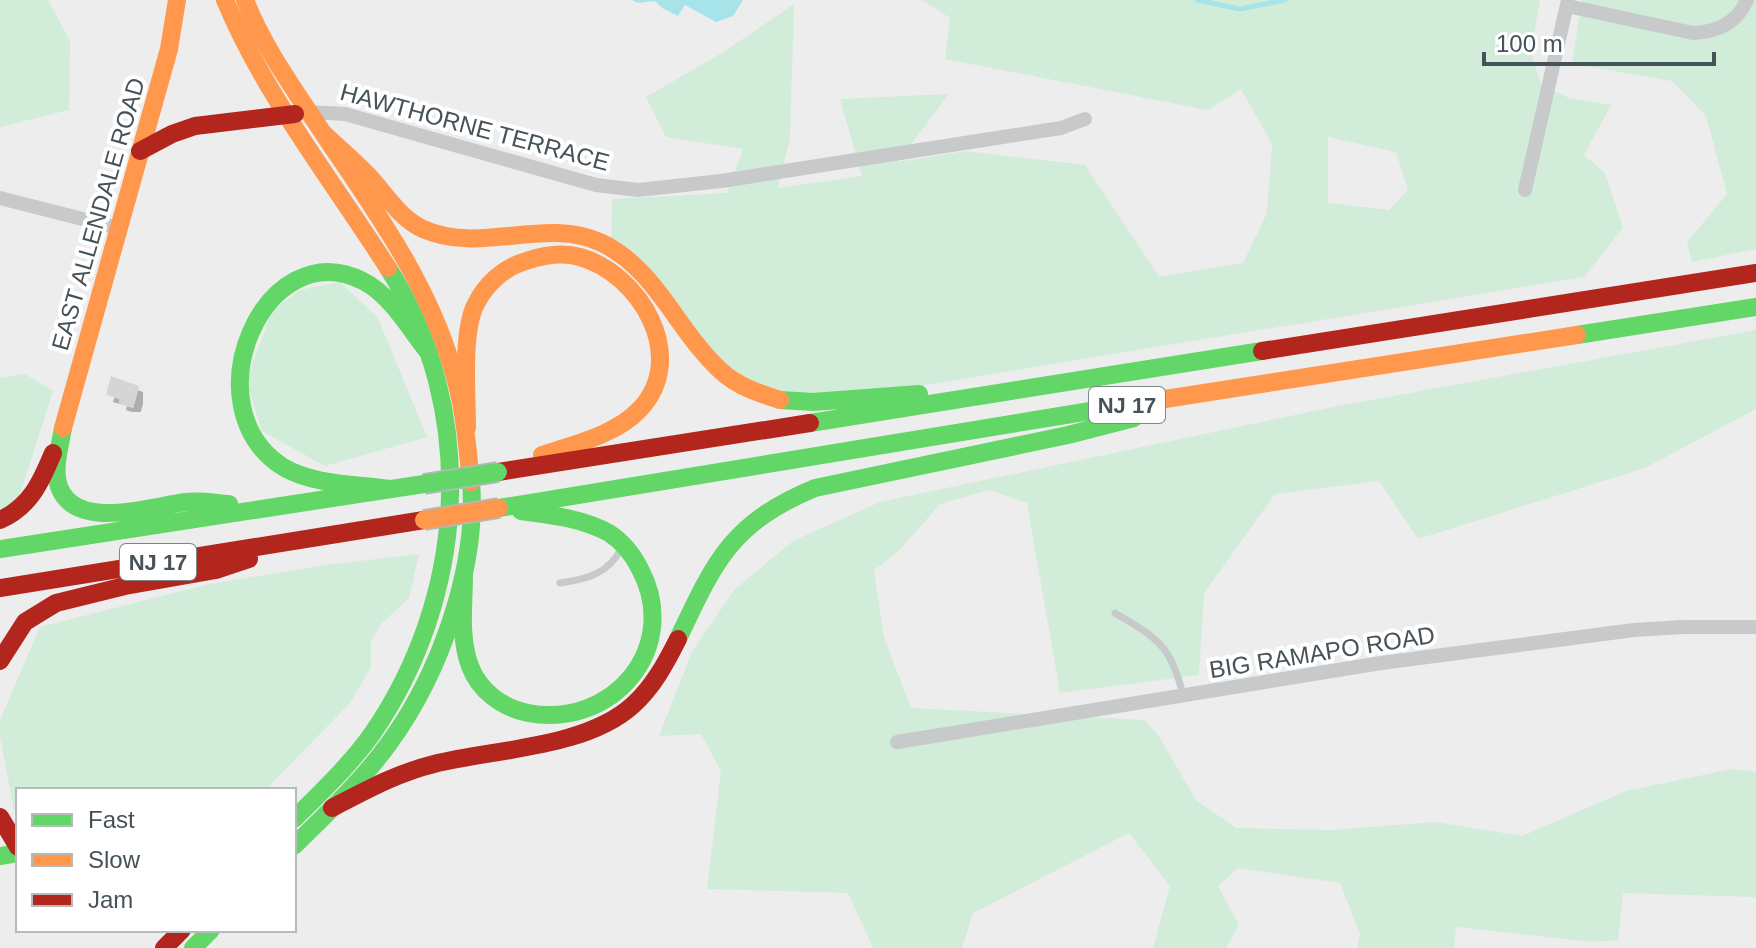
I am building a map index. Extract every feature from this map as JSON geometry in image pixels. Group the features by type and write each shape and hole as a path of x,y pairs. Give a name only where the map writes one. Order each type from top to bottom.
{"main road":[{"path":"225,0 240,36 287,115 397,284 420,329 444,406 451,458 451,529 439,594 423,644 384,717 354,757 296,817"},
{"path":"245,0 264,42 399,249 427,298 439,322 457,377 467,428"},
{"name":"EAST ALLENDALE ROAD","path":"63,428 169,49 176,6"},
{"name":"HAWTHORNE TERRACE","path":"140,151 195,126 309,112"},
{"path":"323,133 364,170 405,218 427,231 448,239 472,242 570,234 598,240 623,254 652,282 705,357 728,377 753,392 779,400 807,403 884,394 993,394"},
{"path":"296,844 386,749 416,702 441,652 464,575 472,515 467,428 468,327 476,300 494,278 519,261 533,256 562,253 599,264 620,277 650,317 659,347 658,376 647,401 615,426 498,472"},
{"path":"390,489 307,475 283,467 265,452 249,431 238,404 236,375 241,354 249,332 277,294 307,276 336,272 354,276 371,287 429,353"},
{"name":"NJ 17","path":"0,549 1756,273"},
{"name":"NJ 17","path":"0,588 1756,307"},
{"path":"332,808 372,786 414,769 584,731 624,712 647,692 663,670 711,570 727,546 758,516 786,499 824,486 1068,435 1283,381"},
{"path":"63,428 57,470 59,488 67,502 80,510 108,513 190,501 276,507"},
{"path":"0,520 15,514 35,494 63,428"},
{"path":"464,575 468,662 478,682 494,699 517,711 537,716 560,716 596,705 618,691 635,674 648,651 654,626 650,588 640,566 623,545 606,532 585,523 499,508"},
{"path":"0,661 25,622 56,603 125,586 216,570 315,536"},
{"path":"0,817 16,846"},
{"path":"164,948 180,932"},
{"path":"193,948 209,932"}],"street":[{"path":"1525,190 1568,3 1693,33 1722,28 1733,20 1747,0"},
{"name":"HAWTHORNE TERRACE","path":"309,112 345,114 596,185 638,190 721,181 948,147 1061,128 1085,119"},
{"path":"0,198 118,228"},
{"name":"BIG RAMAPO ROAD","path":"897,742 1381,663 1634,630 1756,627"}],"lane":[{"path":"560,583 582,580 610,567 623,545"},
{"path":"1115,613 1146,631 1169,654 1183,695"}],"green space":[{"path":"0,0 48,0 70,41 69,110 0,127"},
{"path":"922,0 1540,0 1531,52 1541,85 1569,98 1611,105 1584,155 1605,173 1623,228 1584,277 857,396 742,391 611,248 612,199 727,193 743,149 666,137 646,97 725,51 794,4 790,138 778,188 862,176 840,99 949,94 898,162 965,151 1085,165 1159,277 1243,263 1267,213 1272,144 1241,89 1208,110 945,59 950,18","holes":["1328,137 1396,152 1408,190 1389,210 1328,203"]},
{"path":"1582,0 1756,0 1756,249 1692,262 1687,242 1727,194 1706,116 1672,81 1572,64"},
{"path":"340,282 378,318 427,437 325,466 262,431 246,381 272,311 300,290"},
{"path":"1756,330 1756,409 1645,468 1418,539 1379,481 1275,494 1204,593 1199,675 1060,693 1027,503 989,490 940,504 898,552 874,570 884,637 911,708 1145,720 1158,735 1196,800 1236,828 1331,830 1436,822 1522,836 1626,791 1732,769 1756,772 1756,897 1623,893 1618,940 1592,942 1456,927 1454,948 1357,948 1360,934 1340,883 1238,868 1218,886 1239,925 1226,948 1153,948 1170,886 1129,833 973,913 962,948 873,948 848,893 707,889 721,771 701,734 659,736 692,652 734,590 793,541 880,502 1333,407"},
{"path":"25,374 53,391 14,513 0,515 0,378"},
{"path":"419,554 409,598 382,623 371,641 371,667 350,703 267,788 16,788 16,812 14,810 0,737 0,720 40,627 209,584"}],"water":[{"path":"632,0 743,0 733,16 716,22 685,5 678,16 655,1 638,3"}],"building":[{"path":"111,376 139,386 133,408 119,403 120,399 106,395"}],"waterway":[{"path":"1197,0 1240,9 1285,0"}],"traffic: fast":[{"path":"296,817 335,778 372,734 404,680 427,623 443,564 450,503 448,442 437,382 417,323 388,268"},
{"path":"390,489 321,481 295,473 283,467 255,440 242,406 241,369 251,333 269,302 296,281 327,272 363,281 373,287 391,304 429,353"},
{"path":"1577,335 1756,307"},
{"path":"810,423 1262,351"},
{"path":"780,400 813,402 919,394"},
{"path":"499,508 1133,404"},
{"path":"678,639 703,587 729,547 763,515 787,501 815,488 1068,435 1134,418"},
{"path":"63,428 57,458 58,482 69,502 82,509 117,513 191,501 229,504"},
{"path":"424,484 498,472"},
{"path":"296,844 368,770 408,715 425,684 452,618 462,583 472,515 471,482"},
{"path":"0,549 424,484"},
{"path":"464,575 464,644 470,666 479,683 501,703 528,713 559,715 587,708 611,695 631,677 645,653 652,627 651,599 634,559 619,540 599,528 566,518 521,511"},
{"path":"0,856 16,853"},
{"path":"193,948 209,932"}],"traffic: slow":[{"path":"63,428 169,49 177,0"},
{"path":"225,0 279,104 388,268"},
{"path":"245,0 272,55 400,250 429,307 442,336 459,395 471,482"},
{"path":"323,133 367,174 399,212 423,229 445,236 467,238 558,233 602,243 638,269 721,371 741,385 780,400"},
{"path":"467,428 468,334 474,308 483,292 502,273 526,261 553,255 580,257 602,266 622,281 638,299 651,320 658,343 660,366 654,388 630,418 594,438 542,455"},
{"path":"1133,404 1577,335"},
{"path":"424,520 499,508"}],"traffic: jam":[{"path":"140,151 195,126 295,114"},
{"path":"1262,351 1756,273"},
{"path":"498,472 810,423"},
{"path":"0,520 27,501 39,484 53,453"},
{"path":"0,588 424,520"},
{"path":"0,661 25,622 56,603 125,586 216,570 249,559"},
{"path":"332,808 420,768 538,745 591,730 633,705 664,666 678,639"},
{"path":"0,817 16,844"},
{"path":"164,948 180,932"}]}
